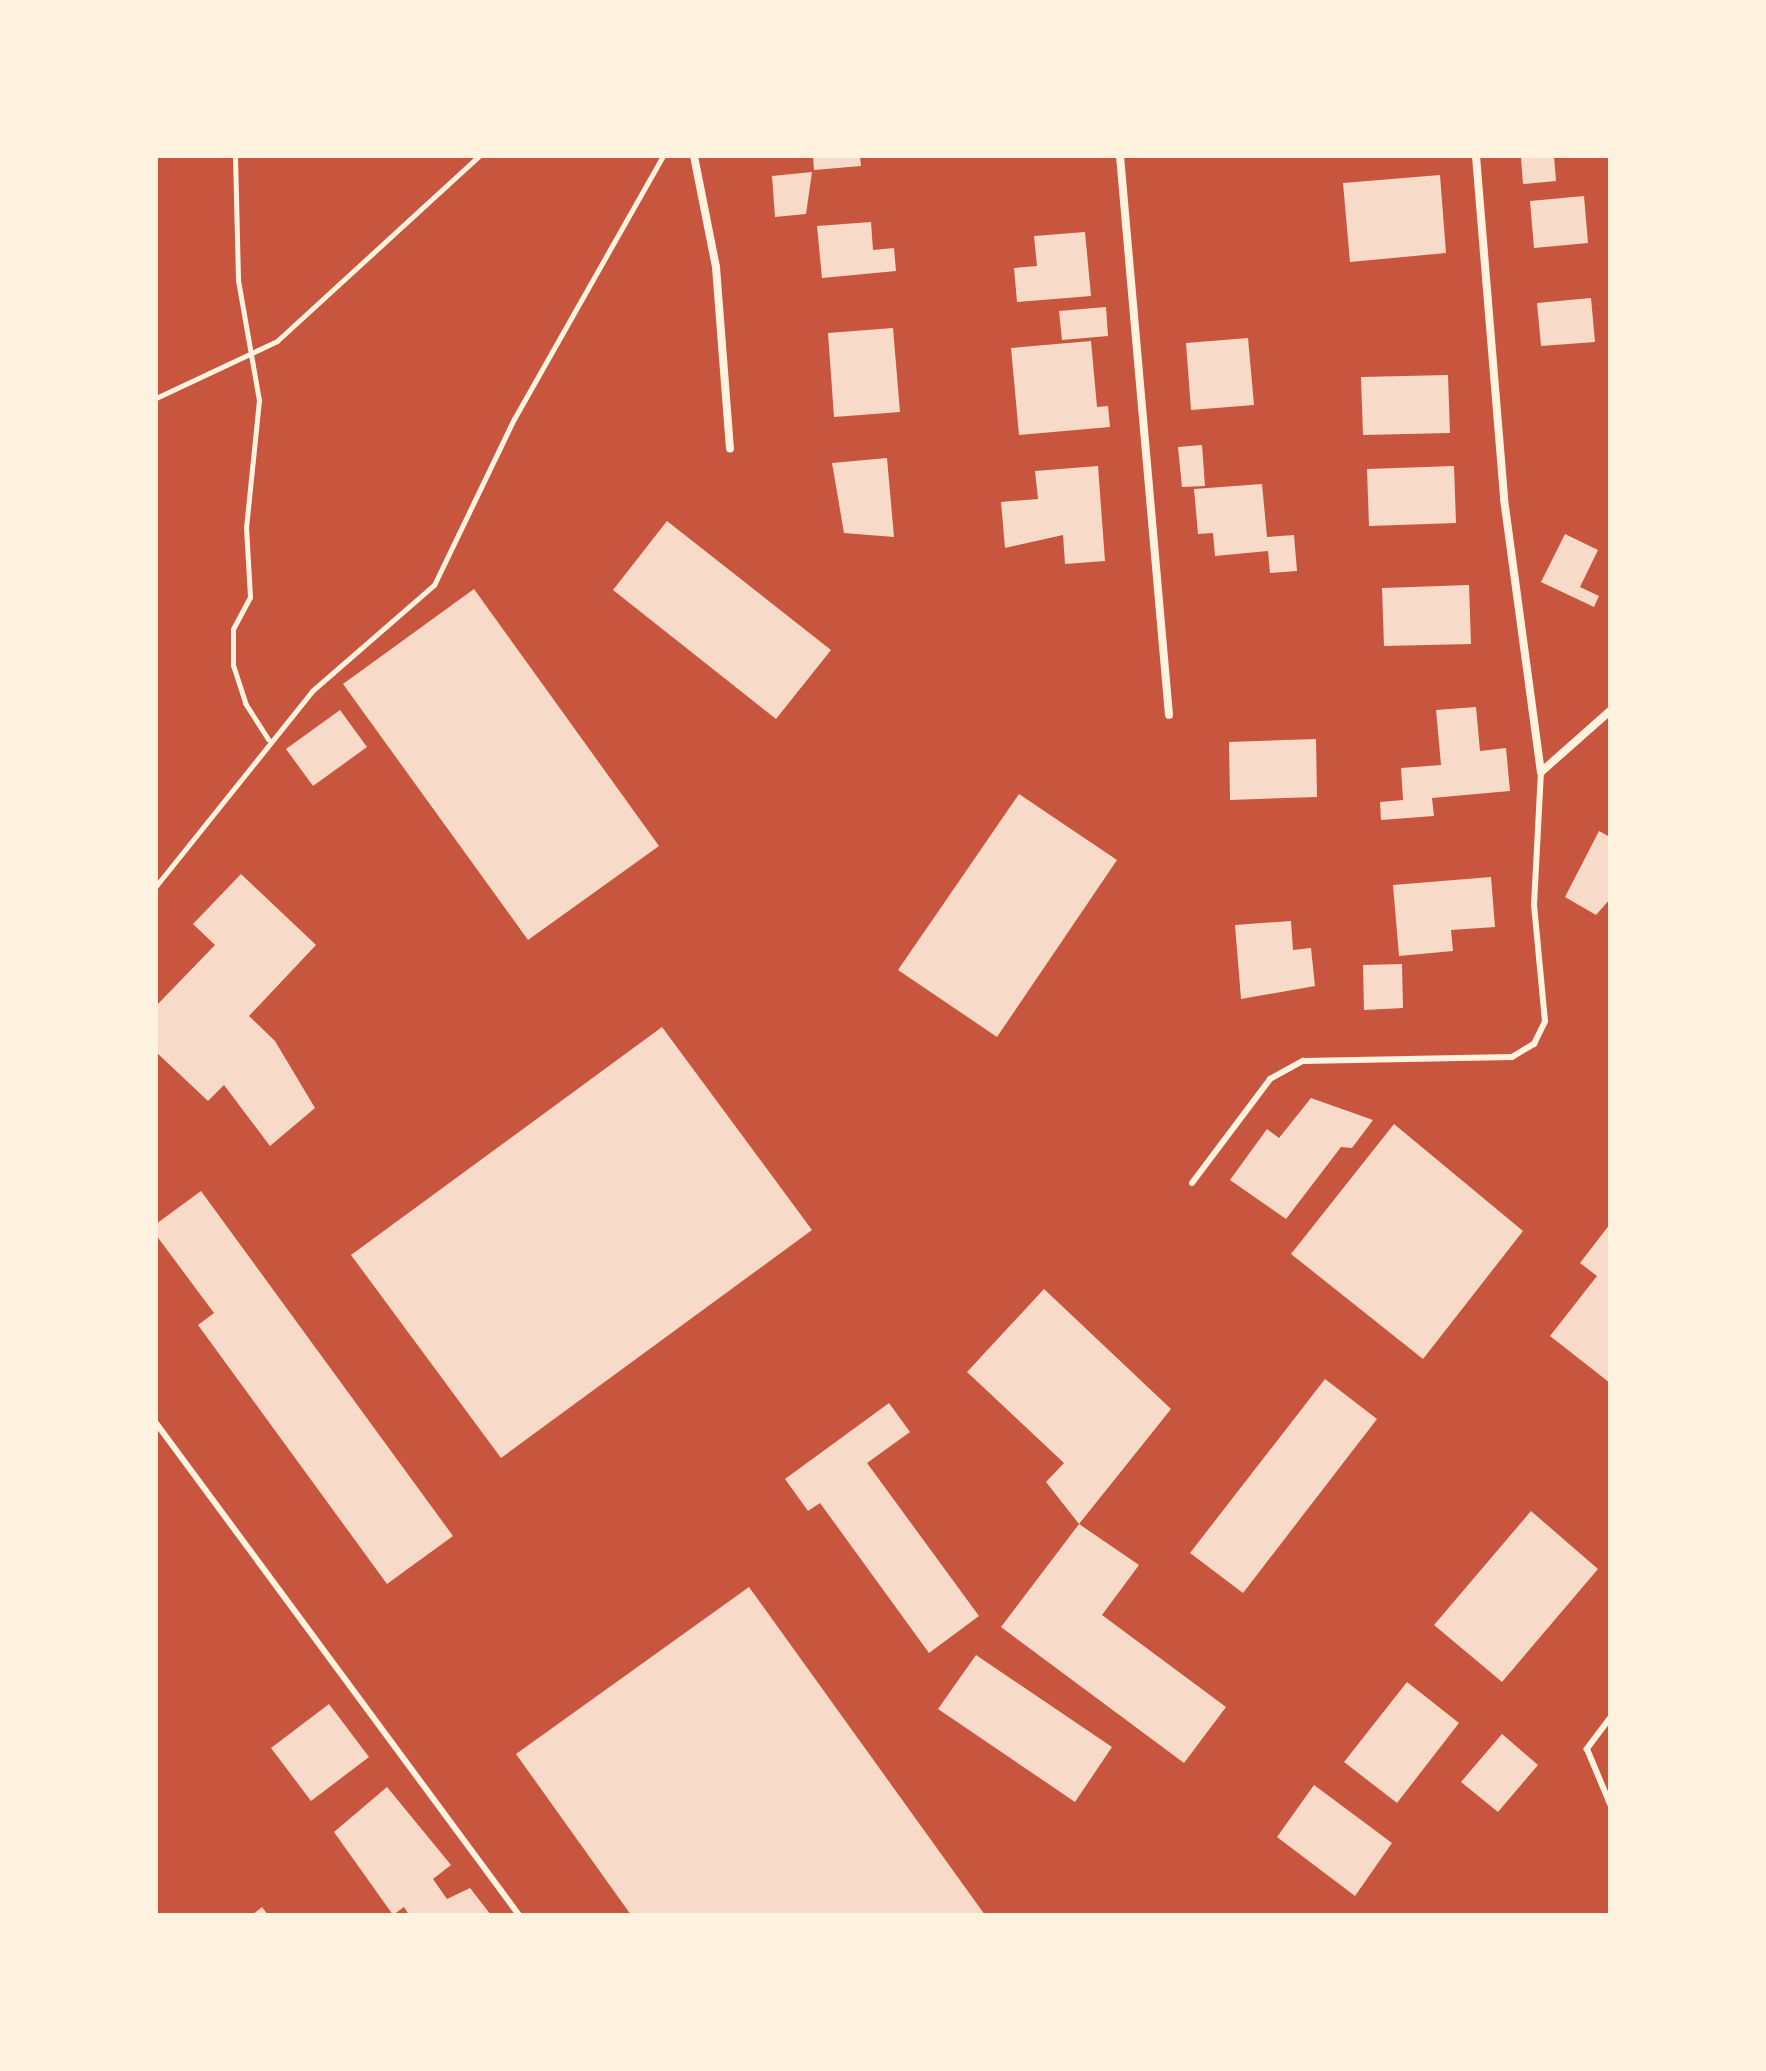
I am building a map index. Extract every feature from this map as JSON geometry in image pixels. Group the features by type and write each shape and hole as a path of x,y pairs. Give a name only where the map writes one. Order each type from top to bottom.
{"street":[{"path":"694,156 716,267 730,448"},
{"path":"1120,156 1169,715"},
{"path":"1476,156 1504,499 1541,772"},
{"path":"1541,772 1610,711"}],"lane":[{"path":"1192,1183 1270,1079 1303,1061 1512,1057 1534,1044 1545,1021 1534,905 1541,772"},
{"path":"156,1423 519,1915"},
{"path":"1610,1718 1587,1749 1610,1804"}],"path":[{"path":"235,156 238,280 259,400 246,527 250,597 233,629 233,665 245,703 268,739"},
{"path":"156,398 251,356 337,292 402,219 479,156"},
{"path":"156,886 268,739 434,585 514,419 663,156"}],"building":[{"path":"813,156 860,156 861,166 814,170"},
{"path":"1554,156 1556,181 1523,184 1521,158"},
{"path":"812,172 806,214 775,217 772,176"},
{"path":"1440,175 1446,253 1350,262 1343,183"},
{"path":"1584,196 1588,243 1534,248 1530,201"},
{"path":"871,222 873,250 894,248 896,271 822,278 817,226"},
{"path":"1085,232 1091,296 1017,302 1014,268 1037,266 1034,236"},
{"path":"1591,298 1595,342 1541,346 1537,303"},
{"path":"1106,307 1108,336 1062,340 1059,311"},
{"path":"893,328 900,412 834,417 828,333"},
{"path":"1248,338 1254,405 1191,410 1186,343"},
{"path":"1091,341 1097,407 1108,406 1110,427 1019,435 1011,348"},
{"path":"1448,375 1450,433 1363,435 1361,377"},
{"path":"1202,445 1205,486 1182,487 1178,447"},
{"path":"887,458 894,537 844,533 832,463"},
{"path":"1098,466 1105,561 1065,564 1063,535 1005,548 1001,502 1038,499 1035,471"},
{"path":"1454,466 1456,523 1369,526 1367,469"},
{"path":"1262,484 1267,537 1294,535 1297,571 1270,573 1268,551 1215,556 1213,533 1198,534 1194,489"},
{"path":"667,521 831,650 776,719 613,590"},
{"path":"1565,534 1598,550 1580,587 1599,596 1594,607 1541,582"},
{"path":"1469,585 1471,644 1384,646 1382,588"},
{"path":"474,589 659,846 528,940 343,684"},
{"path":"1476,707 1480,751 1506,748 1510,791 1432,798 1434,816 1381,820 1380,802 1403,800 1401,768 1441,765 1436,710"},
{"path":"340,710 367,747 313,786 286,749"},
{"path":"1316,739 1317,797 1230,800 1229,742"},
{"path":"1019,794 1117,860 997,1037 898,970"},
{"path":"1599,831 1610,837 1610,899 1596,915 1565,897"},
{"path":"241,874 316,945 249,1016 275,1041 315,1108 270,1146 224,1085 208,1101 156,1052 156,1006 215,945 193,924"},
{"path":"1491,877 1495,927 1451,930 1453,951 1399,956 1393,885"},
{"path":"1291,921 1293,950 1311,948 1315,986 1241,999 1235,925"},
{"path":"1402,964 1403,1008 1364,1010 1363,965"},
{"path":"662,1027 812,1230 501,1458 351,1255"},
{"path":"1311,1098 1373,1120 1352,1148 1341,1147 1286,1219 1230,1180 1267,1129 1279,1138"},
{"path":"1394,1124 1523,1231 1423,1359 1291,1254"},
{"path":"201,1191 453,1536 387,1584 198,1325 214,1313 156,1235 156,1224"},
{"path":"1610,1224 1610,1383 1550,1336 1597,1276 1580,1263"},
{"path":"1044,1289 1171,1409 1079,1524 1046,1482 1064,1463 967,1372"},
{"path":"1325,1379 1377,1419 1243,1593 1190,1553"},
{"path":"889,1403 910,1432 867,1463 979,1616 929,1653 820,1503 808,1511 785,1479"},
{"path":"1531,1511 1598,1569 1502,1682 1434,1625"},
{"path":"1079,1524 1139,1565 1102,1615 1226,1707 1184,1763 1001,1627"},
{"path":"749,1587 985,1915 631,1915 516,1754"},
{"path":"976,1655 1112,1747 1075,1802 938,1709"},
{"path":"1407,1682 1459,1723 1397,1803 1344,1762"},
{"path":"329,1704 369,1757 311,1801 271,1748"},
{"path":"1502,1734 1538,1765 1498,1812 1461,1782"},
{"path":"1314,1785 1392,1843 1355,1896 1277,1837"},
{"path":"387,1787 451,1865 433,1879 447,1899 470,1888 491,1915 409,1915 404,1907 393,1915 334,1832"},
{"path":"262,1907 268,1915 252,1915"}]}
